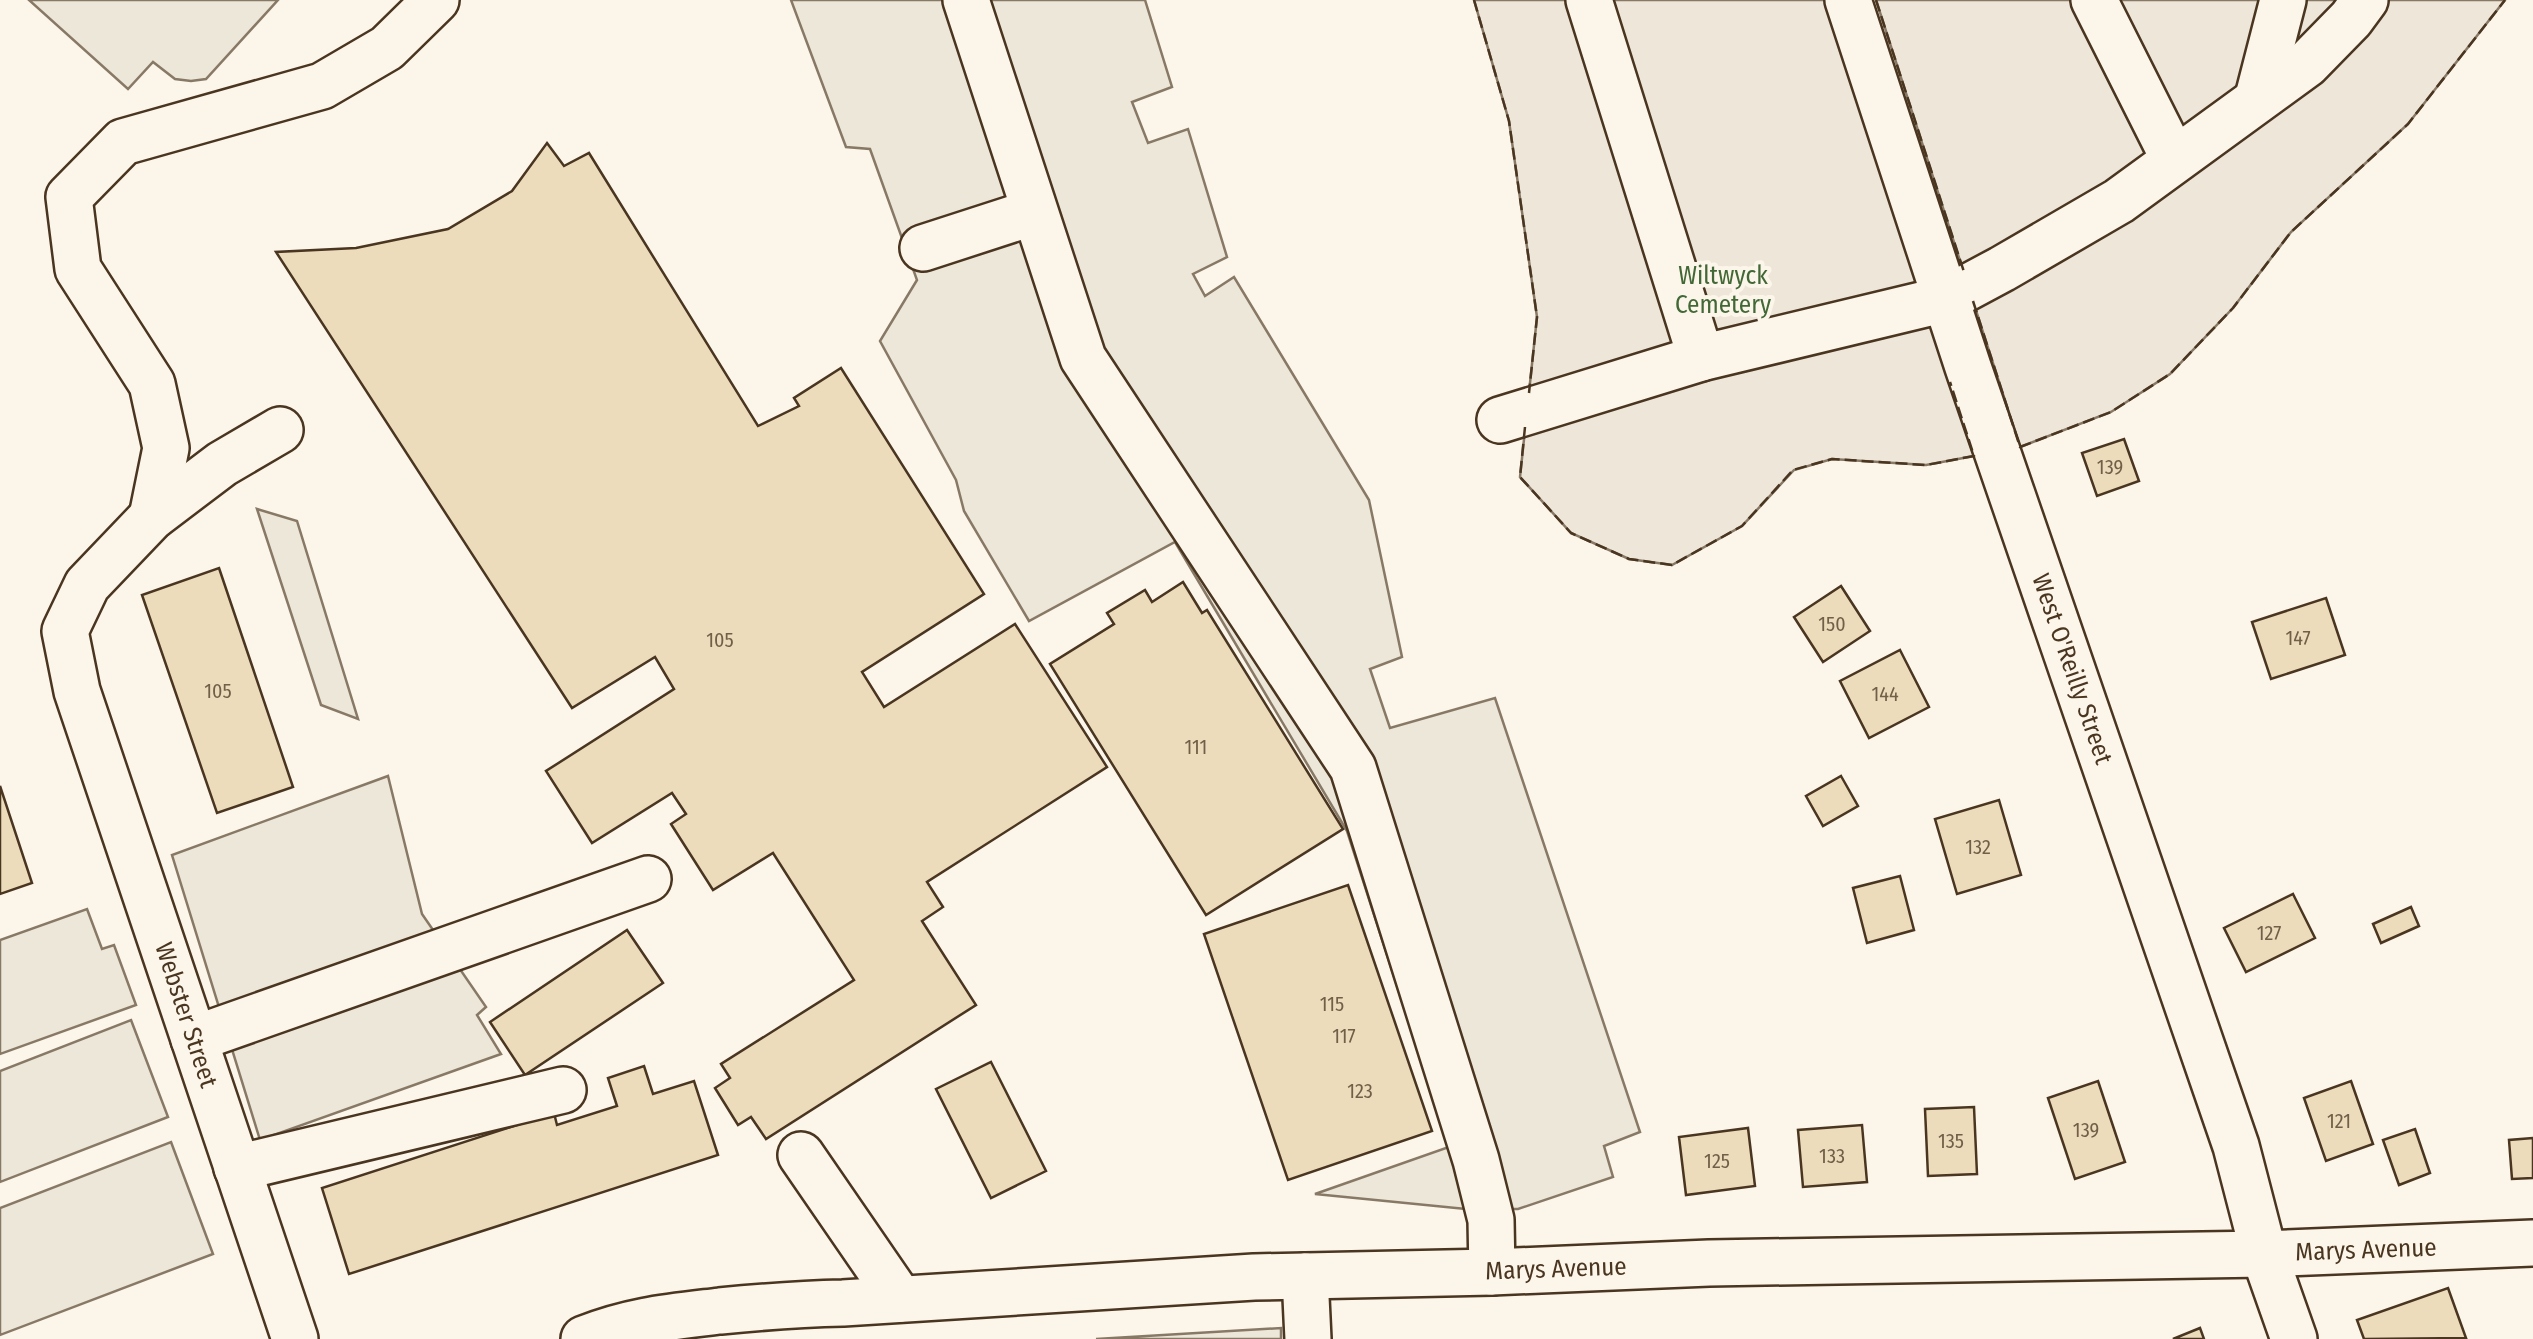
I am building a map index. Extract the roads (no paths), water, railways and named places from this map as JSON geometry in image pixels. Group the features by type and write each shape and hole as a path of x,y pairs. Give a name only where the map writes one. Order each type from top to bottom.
{"street":[{"path":"152,517 166,448 152,384 78,269 69,197 123,142 322,86 386,48 436,0"},
{"path":"966,0 1083,358 1352,768 1476,1160 1491,1220 1492,1272"},
{"path":"1589,0 1700,358"},
{"name":"West O'Reilly Street","path":"1848,0 2236,1146 2264,1254 2294,1339"},
{"path":"2094,0 2174,160"},
{"path":"2258,97 2283,0"},
{"path":"1500,420 1700,358 1946,298 2119,201 2307,64 2365,0"},
{"path":"923,248 1034,212"},
{"name":"Webster Street","path":"280,430 222,464 152,517 87,585 64,631 77,691 294,1339"},
{"path":"194,1039 648,879"},
{"path":"237,1168 563,1090"},
{"path":"801,1155 900,1300"},
{"name":"Marys Avenue","path":"584,1339 625,1324 665,1317 804,1321 900,1300 1238,1278 1709,1263 2264,1254 2533,1243"},
{"path":"1306,1276 1308,1339"}],"park label":[{"name":"Wiltwyck Cemetery","path":"1723,290"}]}
